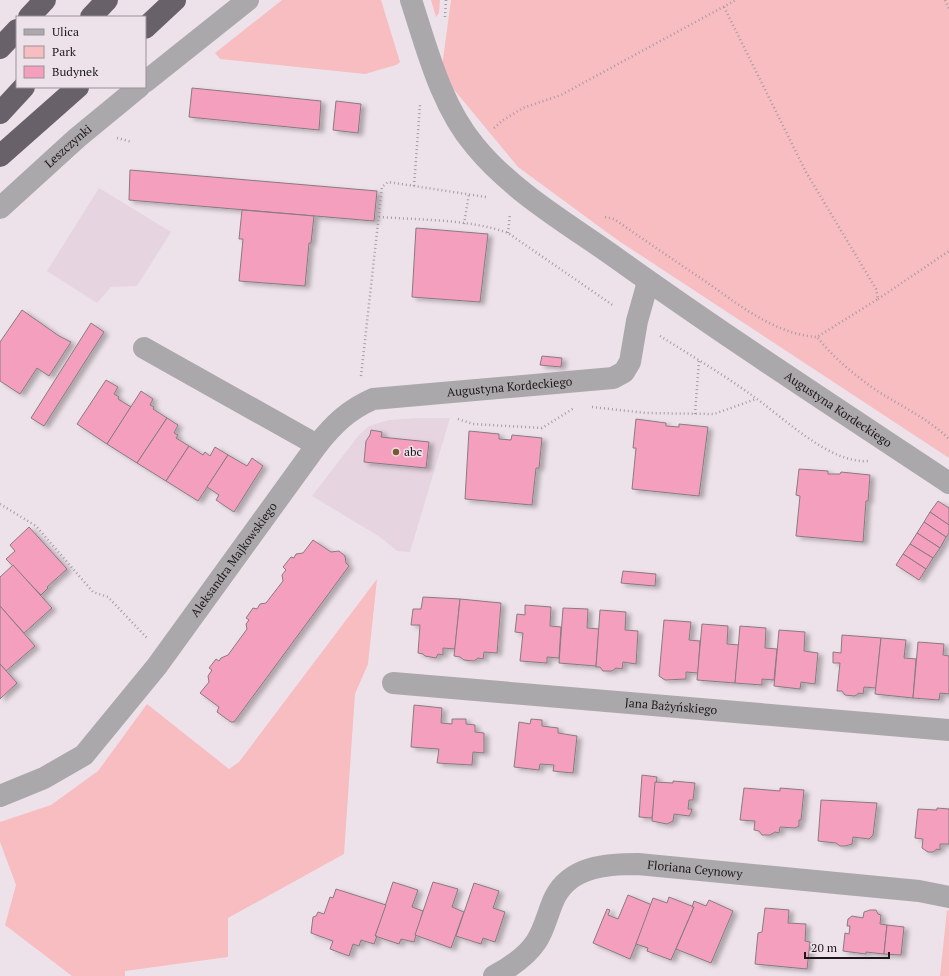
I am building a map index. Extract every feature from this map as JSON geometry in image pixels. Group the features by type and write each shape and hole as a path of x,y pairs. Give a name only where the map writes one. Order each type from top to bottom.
{"highway":[{"path":"30,16 46,0"},
{"path":"92,16 107,0"},
{"path":"146,27 175,0"},
{"path":"0,48 16,31"},
{"path":"0,112 23,88"},
{"path":"0,156 77,88"}],"street":[{"path":"146,81 248,0"},
{"name":"Augustyna Kordeckiego","path":"411,0 442,89 456,118 474,146 519,190 648,282 949,483"},
{"name":"Leszczynki","path":"0,208 77,138 138,88"},
{"name":"Augustyna Kordeckiego","path":"317,445 333,426 354,407 373,399 613,378 624,372 630,362 637,321 648,282"},
{"path":"144,348 317,445"},
{"name":"Aleksandra Majkowskiego","path":"0,796 44,778 84,755 164,656 317,445"},
{"name":"Jana Bażyńskiego","path":"393,683 949,730"},
{"name":"Floriana Ceynowy","path":"494,976 508,969 536,942 556,896 573,876 590,868 612,864 638,864 912,891 949,897"}],"path":[{"path":"444,21 446,0"},
{"path":"474,146 503,120 523,108 561,95 736,0"},
{"path":"945,0 949,9"},
{"path":"724,7 806,172 876,289 878,299"},
{"path":"414,186 420,103"},
{"path":"362,374 382,186 388,182 484,196 491,199"},
{"path":"464,224 469,194"},
{"path":"508,233 510,214"},
{"path":"566,223 580,216 597,215 614,219 746,308 778,328 801,336 817,337 878,299 949,251"},
{"path":"378,217 464,224 496,229 508,233 637,321 756,398 796,430 833,454 864,461 872,460"},
{"path":"817,337 835,358 873,388 912,412 949,439"},
{"path":"695,414 699,360"},
{"path":"585,406 646,413 714,414 756,398"},
{"path":"451,416 474,424 542,428 578,406"},
{"path":"0,504 36,526 93,592 108,597 164,656"}],"shaded area":[{"path":"99,188 171,232 137,286 111,287 97,303 47,271"},
{"path":"450,418 410,552 397,551 380,537 312,496 359,435 369,426 389,420"}],"green space":[{"path":"282,0 381,0 400,62 396,65 365,74 220,59 215,53"},
{"path":"431,0 440,0 439,13 436,17"},
{"path":"451,0 949,0 949,458 616,239 518,167 441,74"},
{"path":"377,579 368,664 355,694 344,854 228,918 228,957 125,971 125,976 72,976 5,925 16,885 0,842 0,822 51,805 98,771 147,704 229,769 239,762"},
{"path":"947,910 949,911 949,976 940,976"}],"building":[{"path":"192,88 321,101 319,130 189,117"},
{"path":"336,101 361,104 358,133 333,130"},
{"path":"130,170 377,191 374,221 129,200"},
{"path":"242,210 314,216 311,243 309,243 305,286 239,281 243,239 239,239"},
{"path":"416,228 488,234 480,302 412,297"},
{"path":"22,310 59,336 71,342 49,376 37,368 20,394 0,381 0,342"},
{"path":"91,323 104,332 44,426 31,418"},
{"path":"542,356 562,358 561,367 540,365"},
{"path":"106,380 118,387 114,394 119,397 118,399 131,407 107,444 77,424"},
{"path":"141,391 153,399 150,405 154,407 153,409 167,418 137,463 107,444"},
{"path":"167,418 178,425 174,433 178,435 176,438 189,446 166,481 137,463"},
{"path":"636,419 666,423 666,426 679,427 679,424 708,427 699,496 632,489 636,448 633,448"},
{"name":"abc","path":"371,430 382,432 381,437 429,442 426,468 364,462 366,441"},
{"path":"469,431 499,434 499,439 511,440 512,435 542,438 539,468 536,468 532,505 465,499"},
{"path":"189,446 203,455 205,452 210,456 215,447 228,455 198,501 166,481"},
{"path":"228,455 247,466 252,458 263,466 234,512 216,500 219,495 207,487"},
{"path":"799,469 828,471 828,474 840,474 841,472 870,475 868,501 866,501 863,542 796,536 800,496 796,495"},
{"path":"938,501 949,508 949,525 930,512"},
{"path":"930,512 949,525 949,533 946,537 924,522"},
{"path":"924,522 946,537 940,548 917,533"},
{"path":"29,527 67,569 47,587 48,588 41,595 6,559 15,551 10,545"},
{"path":"917,533 940,548 933,558 910,544"},
{"path":"313,540 331,552 339,551 345,556 346,563 349,566 234,722 231,722 217,712 219,707 200,693 209,682 208,676 212,670 209,668 216,659 219,661 221,658 228,655 247,629 246,624 249,620 246,618 253,608 257,609 260,604 266,603 283,581 282,575 286,570 283,567 291,557 294,558 296,554 303,553"},
{"path":"910,544 933,558 926,569 903,554"},
{"path":"903,554 926,569 919,580 896,565"},
{"path":"13,565 52,608 24,633 0,606 0,577"},
{"path":"623,571 656,574 655,586 621,583"},
{"path":"423,597 460,599 455,649 443,648 443,655 438,654 436,658 418,653 420,625 411,625 413,609 421,609"},
{"path":"460,599 501,603 497,653 484,652 483,659 478,658 474,661 464,660 460,657 454,656"},
{"path":"525,605 551,607 550,626 561,627 559,658 547,657 547,663 520,661 523,633 515,632 517,614 525,615"},
{"path":"0,606 35,646 6,671 0,664"},
{"path":"563,608 588,609 587,628 599,629 596,666 559,663"},
{"path":"600,610 626,612 625,630 638,631 636,664 623,662 622,669 616,668 612,671 603,671 600,667 596,667"},
{"path":"664,620 691,622 689,640 700,641 698,673 686,672 686,679 665,680 659,676"},
{"path":"702,624 728,626 727,644 739,645 735,683 697,680"},
{"path":"740,626 766,628 765,648 777,649 774,680 762,679 762,685 735,683"},
{"path":"779,630 805,632 804,651 818,653 815,684 801,682 800,689 774,686"},
{"path":"842,635 881,638 876,688 864,687 863,694 859,693 855,696 845,695 842,691 837,691 840,663 833,663 833,652 841,653"},
{"path":"881,638 906,640 904,658 916,659 913,698 875,694"},
{"path":"918,642 944,644 943,655 949,656 949,694 940,693 939,700 913,698"},
{"path":"0,664 17,683 0,699"},
{"path":"414,705 442,708 441,723 452,724 452,719 466,719 466,724 475,725 475,732 484,733 484,753 473,752 472,765 437,763 439,749 411,747"},
{"path":"531,719 542,720 542,726 558,728 558,733 577,736 573,773 553,771 554,765 540,764 539,770 514,767 519,722 530,724"},
{"path":"642,775 657,777 652,818 639,817"},
{"path":"673,781 695,783 693,800 689,800 688,809 692,809 691,813 689,816 674,814 673,821 667,824 652,821 655,782 673,783"},
{"path":"744,788 780,791 780,788 804,790 799,826 795,828 780,827 779,833 775,832 770,835 762,835 759,831 754,830 755,821 740,820"},
{"path":"821,800 877,803 873,835 869,839 853,837 852,844 845,846 840,846 836,843 818,841"},
{"path":"937,808 949,809 949,844 940,844 940,850 937,849 933,852 928,852 922,848 923,839 915,838 918,809 937,810"},
{"path":"393,882 418,890 412,907 423,911 414,942 401,939 399,944 375,936"},
{"path":"433,882 458,889 452,907 464,912 451,948 415,935"},
{"path":"474,883 499,891 493,908 505,912 495,942 483,938 481,944 456,936"},
{"path":"336,889 386,905 375,936 377,936 374,944 361,940 359,946 353,944 349,956 330,949 333,941 311,933 313,917 316,916 318,912 324,914 330,897 333,898"},
{"path":"628,895 652,905 630,959 593,943 607,909 610,910 608,915 618,919"},
{"path":"669,897 694,907 671,960 647,951 648,948 636,944 653,898 667,903"},
{"path":"709,900 733,911 711,963 676,949 694,907 692,907 694,901 706,906"},
{"path":"765,908 789,910 788,923 806,924 805,941 810,942 807,969 755,964 758,933 762,932"},
{"path":"876,910 878,914 881,915 880,924 887,925 884,954 866,952 866,954 843,951 845,933 849,934 850,926 847,926 848,919 852,916 863,918 864,912"},
{"path":"887,925 904,927 901,955 884,954"}],"place":[{"name":"abc","path":"396,452"}]}
